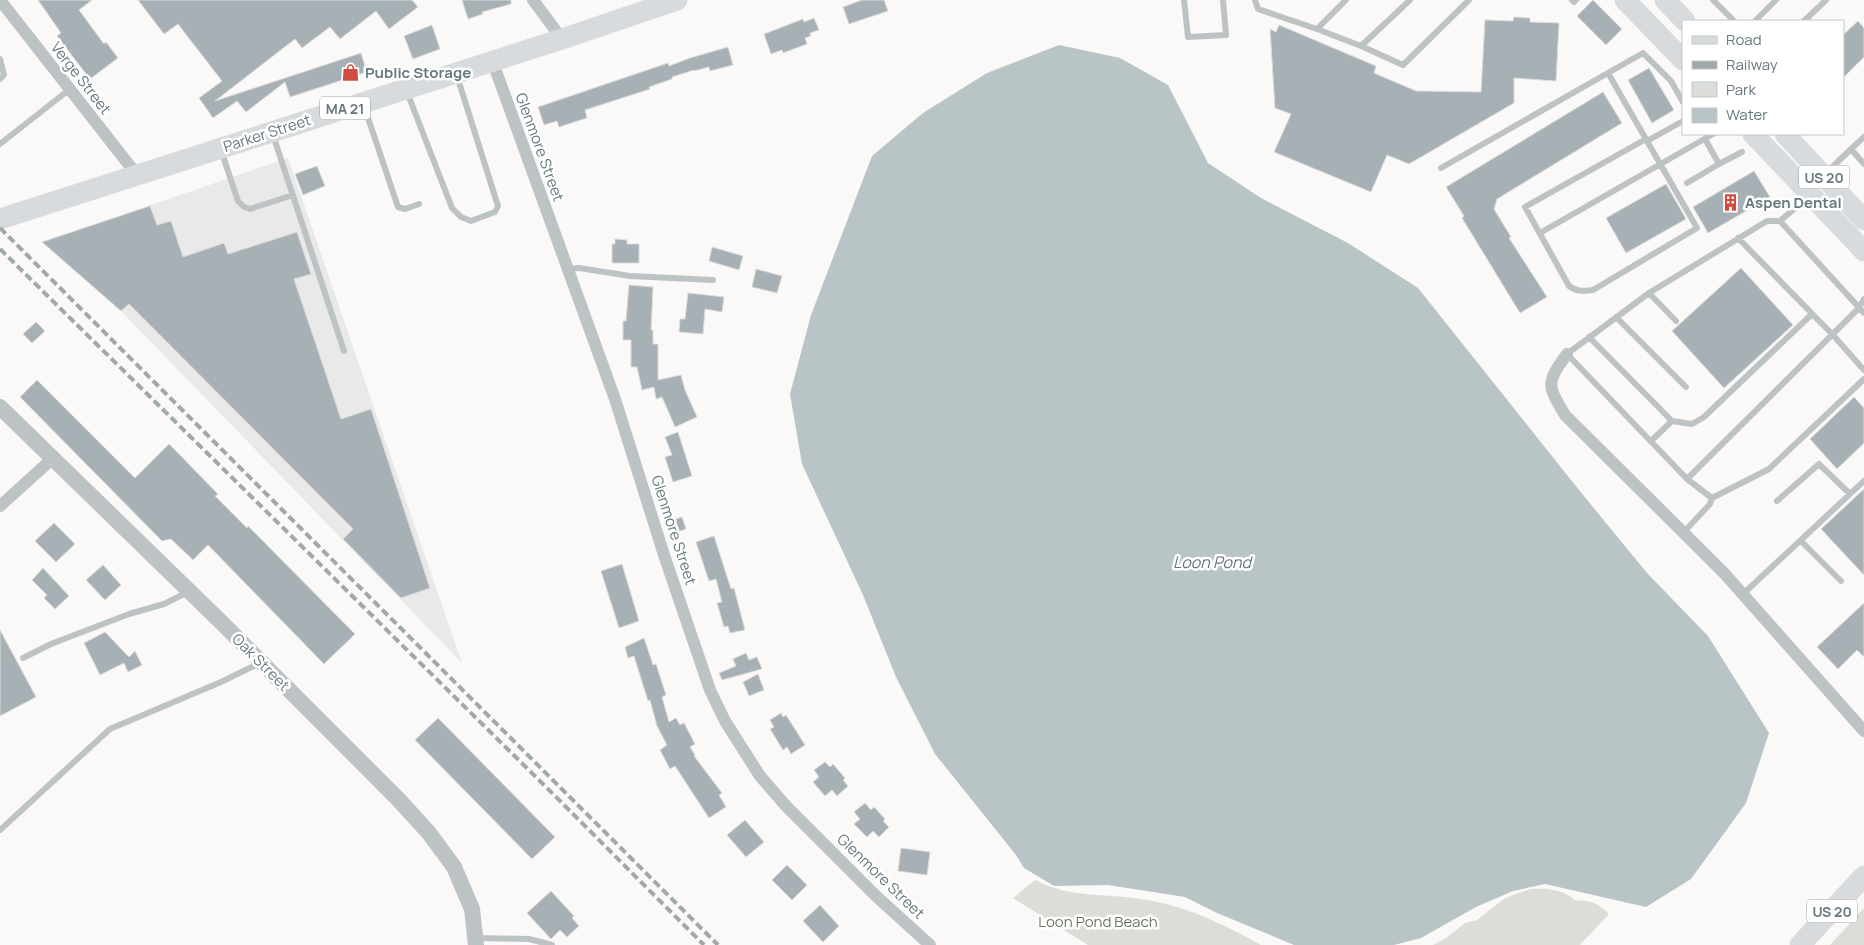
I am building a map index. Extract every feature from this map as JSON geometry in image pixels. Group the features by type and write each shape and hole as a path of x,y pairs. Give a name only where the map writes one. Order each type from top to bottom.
{"main road":[{"name":"Parker Street","path":"0,219 677,0"},
{"path":"1625,0 1682,59"},
{"path":"1665,0 1684,20"},
{"name":"US 20","path":"1754,135 1864,251"},
{"name":"US 20","path":"1786,135 1863,216"},
{"name":"US 20","path":"1800,945 1864,876"}],"street":[{"name":"Verge Street","path":"0,0 137,175"},
{"path":"533,0 562,38"},
{"name":"Glenmore Street","path":"492,60 614,399 710,690 725,721 760,776 786,806 876,896 930,945"},
{"path":"1567,354 1552,375 1552,393 1564,415 1684,532 1743,594 1864,731"},
{"name":"Oak Street","path":"0,407 261,662 398,799 429,833 454,867 472,909 475,942"},
{"path":"0,506 52,459"}],"lane":[{"path":"1184,0 1188,37 1226,35 1223,0"},
{"path":"1255,0 1258,8 1361,46 1403,65 1470,0"},
{"path":"1317,29 1346,0"},
{"path":"1361,46 1410,0"},
{"path":"1572,0 1574,2 1576,0"},
{"path":"1713,0 1733,20"},
{"path":"1756,20 1776,0"},
{"path":"1805,20 1826,0"},
{"path":"1441,168 1643,53 1671,81 1682,100"},
{"path":"0,60 4,75 0,79"},
{"path":"405,88 452,208 461,217 471,221 495,212 498,206 456,72"},
{"path":"1608,72 1647,140 1661,163 1697,228 1593,290 1576,290 1569,286 1525,207 1647,140 1682,122"},
{"path":"0,144 70,89"},
{"path":"363,102 398,207 405,209 419,204"},
{"path":"272,132 344,351"},
{"path":"1540,233 1711,135"},
{"path":"1823,176 1864,137"},
{"path":"1705,139 1719,164"},
{"path":"220,148 238,201 244,207 250,209 293,195"},
{"path":"1851,149 1864,164"},
{"path":"1687,183 1742,152"},
{"path":"1712,498 1687,479 1567,354 1650,292 1767,221 1780,221 1811,194"},
{"path":"1780,221 1861,310"},
{"path":"1738,238 1832,334 1864,370"},
{"path":"567,269 579,268 630,276 713,280"},
{"path":"1650,292 1676,321"},
{"path":"1687,479 1832,334 1861,310 1864,299"},
{"path":"1589,338 1672,421 1692,424 1704,417 1812,314"},
{"path":"1616,318 1686,388"},
{"path":"1684,532 1710,504 1712,498 1770,469 1864,379"},
{"path":"1651,441 1672,421"},
{"path":"1777,501 1819,464 1850,494"},
{"path":"1743,594 1801,542 1864,480"},
{"path":"1801,542 1841,581"},
{"path":"23,658 129,614 164,604 190,592"},
{"path":"0,830 110,730 221,682 261,662"},
{"path":"475,942 529,939 552,945"}],"shaded area":[{"path":"288,158 462,663 121,311 42,242"}],"green space":[{"name":"Loon Pond Beach","path":"1035,880 1076,893 1133,898 1177,907 1220,924 1261,945 1088,945 1013,898"},
{"path":"1530,889 1549,889 1560,892 1576,901 1594,903 1602,907 1609,914 1580,945 1433,945 1446,938 1465,923 1477,920 1505,898"},
{"path":"1864,908 1864,945 1830,945"}],"water":[{"name":"Loon Pond","path":"1059,45 1120,58 1168,85 1208,163 1261,198 1348,243 1418,288 1647,573 1708,636 1769,733 1746,803 1691,879 1646,907 1545,884 1513,891 1476,907 1421,938 1394,945 1294,945 1217,913 1185,897 1108,885 1054,886 1024,868 1016,855 935,754 896,677 863,595 802,464 790,394 811,315 872,156 923,113 987,73"}],"building":[{"path":"38,0 92,0 79,10 104,44 106,42 118,58 90,79 57,36 61,33"},
{"path":"138,0 412,0 418,7 389,29 376,11 340,39 330,27 302,48 295,39 215,101 361,53 367,72 290,97 285,82 246,112 237,101 213,118 199,98 222,81 178,24 164,34"},
{"path":"462,0 511,0 511,4 482,12 483,14 468,19"},
{"path":"862,0 884,0 888,11 849,24 843,7"},
{"path":"1593,0 1622,29 1606,45 1577,16"},
{"path":"1514,17 1530,18 1530,22 1559,23 1556,81 1514,78 1514,103 1409,164 1387,155 1371,192 1274,152 1291,114 1275,108 1270,29 1276,32 1279,25 1376,66 1374,73 1416,91 1481,92 1485,20 1513,21"},
{"path":"814,18 819,30 810,33 811,36 805,38 807,44 783,53 782,50 771,54 764,34 803,19 804,22"},
{"path":"1858,21 1864,28 1864,57 1844,77 1844,34"},
{"path":"432,25 440,49 413,59 404,36"},
{"path":"728,47 733,65 710,71 709,67 694,70 672,77 672,79 649,87 650,89 585,110 587,118 559,127 557,121 544,125 538,107 668,63 669,66"},
{"path":"1649,68 1674,110 1652,123 1628,80"},
{"path":"1603,92 1622,123 1497,199 1494,209 1511,237 1509,238 1547,297 1520,313 1462,218 1464,216 1446,187"},
{"path":"317,166 325,186 303,195 295,174"},
{"name":"Aspen Dental","path":"1754,171 1770,197 1708,233 1693,207"},
{"path":"1666,184 1686,219 1626,253 1606,218"},
{"path":"150,206 157,225 171,221 183,257 224,243 228,254 297,232 311,274 294,279 341,419 371,409 430,588 401,598 343,539 353,529 129,304 121,311 42,242"},
{"path":"615,239 627,240 627,244 639,244 639,263 612,263 612,244 615,244"},
{"path":"712,247 743,256 739,270 709,261"},
{"path":"1741,268 1793,325 1724,388 1672,331"},
{"path":"756,269 782,276 777,293 752,287"},
{"path":"629,285 653,287 651,330 653,330 653,344 658,344 658,380 681,375 685,390 697,417 675,427 662,397 656,399 654,387 642,390 637,367 631,367 631,340 623,340 623,321 626,321"},
{"path":"688,293 724,297 722,312 705,309 703,334 679,332 680,319 685,319"},
{"path":"36,322 45,331 32,343 23,334"},
{"path":"37,380 135,478 169,444 218,494 215,496 247,528 248,526 355,634 324,664 208,545 193,560 171,539 162,541 20,397"},
{"path":"1854,397 1864,408 1864,443 1837,469 1810,439"},
{"path":"678,432 692,476 673,482 665,457 672,455 665,437"},
{"path":"1864,489 1864,575 1821,529"},
{"path":"682,517 686,529 671,534 667,522"},
{"path":"54,523 75,544 56,562 35,541"},
{"path":"714,536 731,589 734,588 745,630 730,633 728,626 724,627 717,603 722,602 716,579 709,581 696,542"},
{"path":"622,564 639,621 619,628 601,571"},
{"path":"103,565 121,585 105,600 86,580"},
{"path":"43,568 69,596 55,609 44,598 47,595 32,580"},
{"path":"1864,603 1864,657 1857,650 1838,669 1817,647"},
{"path":"0,630 36,697 0,716"},
{"path":"105,632 129,657 135,651 142,665 128,672 124,663 100,675 84,643"},
{"path":"644,638 653,665 656,664 666,695 662,697 669,722 676,718 680,725 684,723 695,744 690,747 694,756 722,793 719,795 726,807 709,818 675,766 670,769 660,750 667,745 657,726 634,656 628,658 625,647"},
{"path":"746,653 749,660 757,657 762,669 722,680 719,673 736,666 733,659"},
{"path":"758,674 764,690 749,696 743,682"},
{"path":"781,713 783,717 786,715 805,745 791,754 787,747 783,750 770,729 774,727 770,720"},
{"path":"438,718 555,837 532,859 415,740"},
{"path":"825,762 830,767 833,764 845,778 843,780 848,786 837,796 832,790 825,796 813,782 819,777 814,770"},
{"path":"865,803 871,810 874,807 885,819 883,821 889,827 879,837 873,831 867,837 854,824 860,819 854,812"},
{"path":"745,820 764,842 746,857 727,835"},
{"path":"901,848 930,852 927,875 898,871"},
{"path":"787,865 807,885 792,900 772,880"},
{"path":"551,891 574,916 572,918 579,926 567,937 560,930 551,939 527,913"},
{"path":"820,905 839,926 823,942 803,921"}],"railway":[{"path":"0,228 718,945"},
{"path":"0,249 704,945"}],"place":[{"name":"Public Storage","path":"351,72"},
{"name":"Aspen Dental","path":"1731,202"}]}
